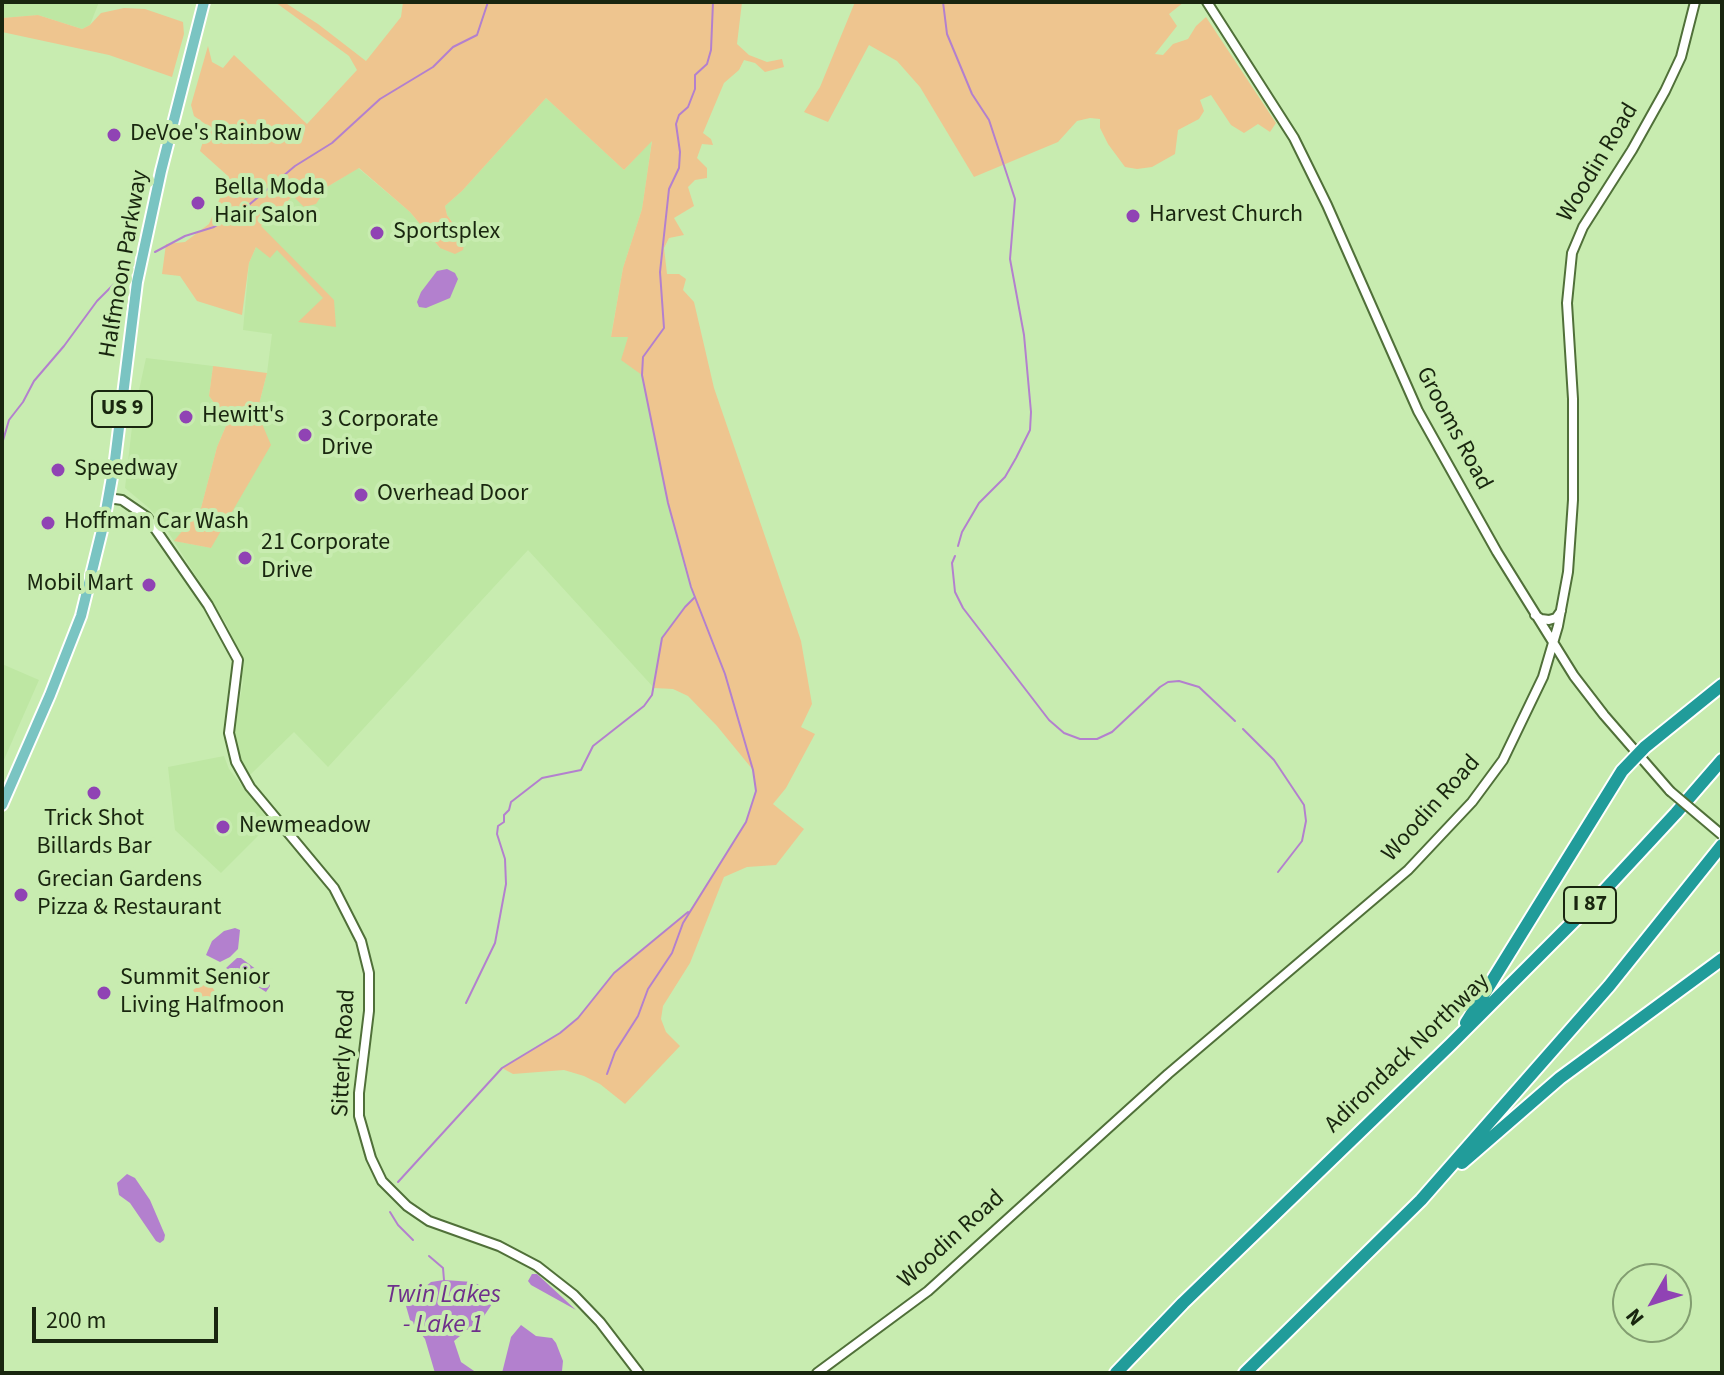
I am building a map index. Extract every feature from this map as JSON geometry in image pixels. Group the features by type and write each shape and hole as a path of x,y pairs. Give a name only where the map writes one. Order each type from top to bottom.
{"highway":[{"path":"1451,1044 1488,989 1603,799 1636,754 1722,685"},
{"name":"Adirondack Northway","path":"1116,1373 1183,1303 1601,894 1722,760"},
{"name":"I 87","path":"1245,1373 1421,1200 1609,986 1722,845"},
{"path":"1421,1200 1560,1078 1722,959"}],"main road":[{"name":"Halfmoon Parkway","path":"2,805 81,616 115,460 137,282 161,171 204,2"}],"street":[{"name":"Grooms Road","path":"1207,2 1294,138 1418,411 1553,645 1636,754 1670,791 1722,835"},
{"name":"Woodin Road","path":"817,1373 928,1291 1168,1074 1408,870 1454,823 1490,778 1527,715 1543,677 1568,572 1573,500 1573,399 1567,303 1572,253 1577,237 1665,91 1681,57 1695,2"},
{"name":"Sitterly Road","path":"108,498 122,500 147,517 208,605 238,660 229,733 236,762 250,787 334,888 361,941 369,973 369,1011 359,1116 371,1158 382,1181 407,1206 429,1221 499,1246 537,1266 574,1295 600,1322 639,1373"},
{"path":"1534,614 1549,620 1556,618 1561,611"},
{"path":"1543,677 1550,668 1558,667 1574,676"}],"shaded area":[{"path":"2,2 99,2 90,25 82,29 38,15 2,18"},
{"path":"275,2 284,2 318,24 366,61 401,17 403,2 742,2 737,44 749,55 767,62 782,59 784,67 765,72 755,63 744,60 739,70 724,83 703,133 713,145 702,144 697,158 707,168 707,178 695,180 688,187 694,206 674,218 684,235 669,238 664,248 667,274 679,274 686,279 683,290 694,302 714,388 801,641 812,704 801,727 815,734 786,788 773,804 804,829 776,865 747,867 724,877 690,963 663,1006 661,1019 666,1032 680,1046 625,1104 600,1084 564,1070 513,1074 502,1068 560,1033 578,1018 614,973 690,910 746,822 756,791 753,770 688,696 673,689 654,688 662,638 695,597 668,503 642,375 621,360 628,337 611,337 623,268 642,209 652,141 624,170 546,98 445,206 464,244 463,250 455,254 440,248 410,212 359,168 327,187 316,204 304,207 293,196 261,226 334,300 336,327 298,322 323,298 277,250 270,258 256,247 249,263 242,315 197,301 180,276 162,274 166,244 185,242 209,224 229,177 200,151 208,126 194,116 191,105 208,46 212,62 223,68 234,55 307,124 357,70 349,56"},
{"path":"855,2 1184,2 1169,14 1177,26 1155,54 1163,55 1173,44 1188,39 1206,17 1276,123 1270,132 1258,124 1244,133 1231,125 1211,95 1200,100 1204,111 1199,119 1178,130 1175,154 1152,167 1125,167 1108,144 1100,128 1100,119 1090,118 1077,121 1058,142 974,177 920,87 897,61 869,45 828,122 804,112 820,87"},
{"path":"124,8 145,9 183,22 184,34 172,77 109,55 2,32 2,18 38,15 82,29 101,13"},
{"path":"546,98 624,170 652,140 642,209 623,268 611,336 628,336 642,375 668,503 695,597 663,638 654,688 528,550 328,767 294,732 250,775 241,760 234,731 243,682 238,650 227,625 163,524 125,488 133,418 146,358 213,366 209,396 228,421 217,447 201,508 175,541 211,548 267,373 272,334 243,330 249,263 261,226 293,196 327,187 358,168 410,212 440,248 462,236 447,215 445,206"},
{"path":"213,366 267,373 257,412 271,445 211,548 174,541 201,508 217,447 228,421 209,396"},
{"path":"2,664 39,680 3,762 2,761"},
{"path":"224,756 229,769 271,823 221,873 175,830 168,767"},
{"path":"208,980 217,995 202,1004 193,990"}],"water":[{"path":"447,269 455,273 458,279 450,298 426,308 419,307 417,302 421,292 437,271"},
{"path":"240,930 238,949 230,957 220,962 206,955 212,941 224,931"},
{"path":"237,958 265,976 270,986 266,992 252,983 237,982 226,968"},
{"path":"127,1174 135,1178 150,1200 165,1235 160,1243 130,1203 119,1195 117,1183"},
{"path":"532,1274 537,1274 576,1310 531,1285 528,1281"},
{"name":"Twin Lakes - Lake 1","path":"431,1282 473,1282 485,1288 494,1301 484,1316 454,1341 461,1362 477,1373 435,1373 425,1339 410,1320 406,1306 411,1299"},
{"name":"Twin Lakes - Lake 1","path":"521,1325 536,1336 552,1338 563,1361 562,1371 502,1373 511,1337"}],"waterway":[{"path":"155,252 185,236 214,227 244,209 295,166 332,143 380,99 433,67 453,47 477,35 488,2"},
{"path":"607,1074 615,1052 638,1016 648,989 672,953 683,923 746,822 756,791 753,770 725,674 691,587 668,503 642,375 643,357 664,328 660,272 669,189 679,168 676,124 679,115 688,107 695,89 695,75 707,64 711,50 713,2"},
{"path":"943,2 947,34 972,94 989,120 1015,199 1010,259 1024,335 1031,412 1030,430 1016,458 1005,477 979,503 962,532 958,546"},
{"path":"2,444 9,420 34,381 97,301 122,276"},
{"path":"2,455 2,476"},
{"path":"955,556 952,563 955,592 963,608 1049,720 1064,733 1080,739 1097,739 1112,732 1160,687 1179,681 1199,687 1235,721"},
{"path":"466,1003 495,943 506,884 505,859 497,834 511,802 542,778 581,770 593,746 644,706 652,695 662,638 695,597"},
{"path":"1243,729 1274,760 1304,805 1306,821 1302,841 1278,872"},
{"path":"398,1182 502,1068 560,1033 578,1018 614,973 688,912"},
{"path":"390,1212 413,1240"},
{"path":"429,1256 443,1268 444,1280"}],"place":[{"name":"DeVoe's Rainbow","path":"114,135"},
{"name":"Bella Moda Hair Salon","path":"198,203"},
{"name":"Harvest Church","path":"1133,216"},
{"name":"Sportsplex","path":"377,233"},
{"name":"Hewitt's","path":"186,417"},
{"name":"3 Corporate Drive","path":"305,435"},
{"name":"Speedway","path":"58,470"},
{"name":"Overhead Door","path":"361,495"},
{"name":"Hoffman Car Wash","path":"48,523"},
{"name":"21 Corporate Drive","path":"245,558"},
{"name":"Mobil Mart","path":"149,585"},
{"name":"Trick Shot Billards Bar","path":"94,793"},
{"name":"Newmeadow","path":"223,827"},
{"name":"Grecian Gardens Pizza & Restaurant","path":"21,895"},
{"name":"Summit Senior Living Halfmoon","path":"104,993"}]}
